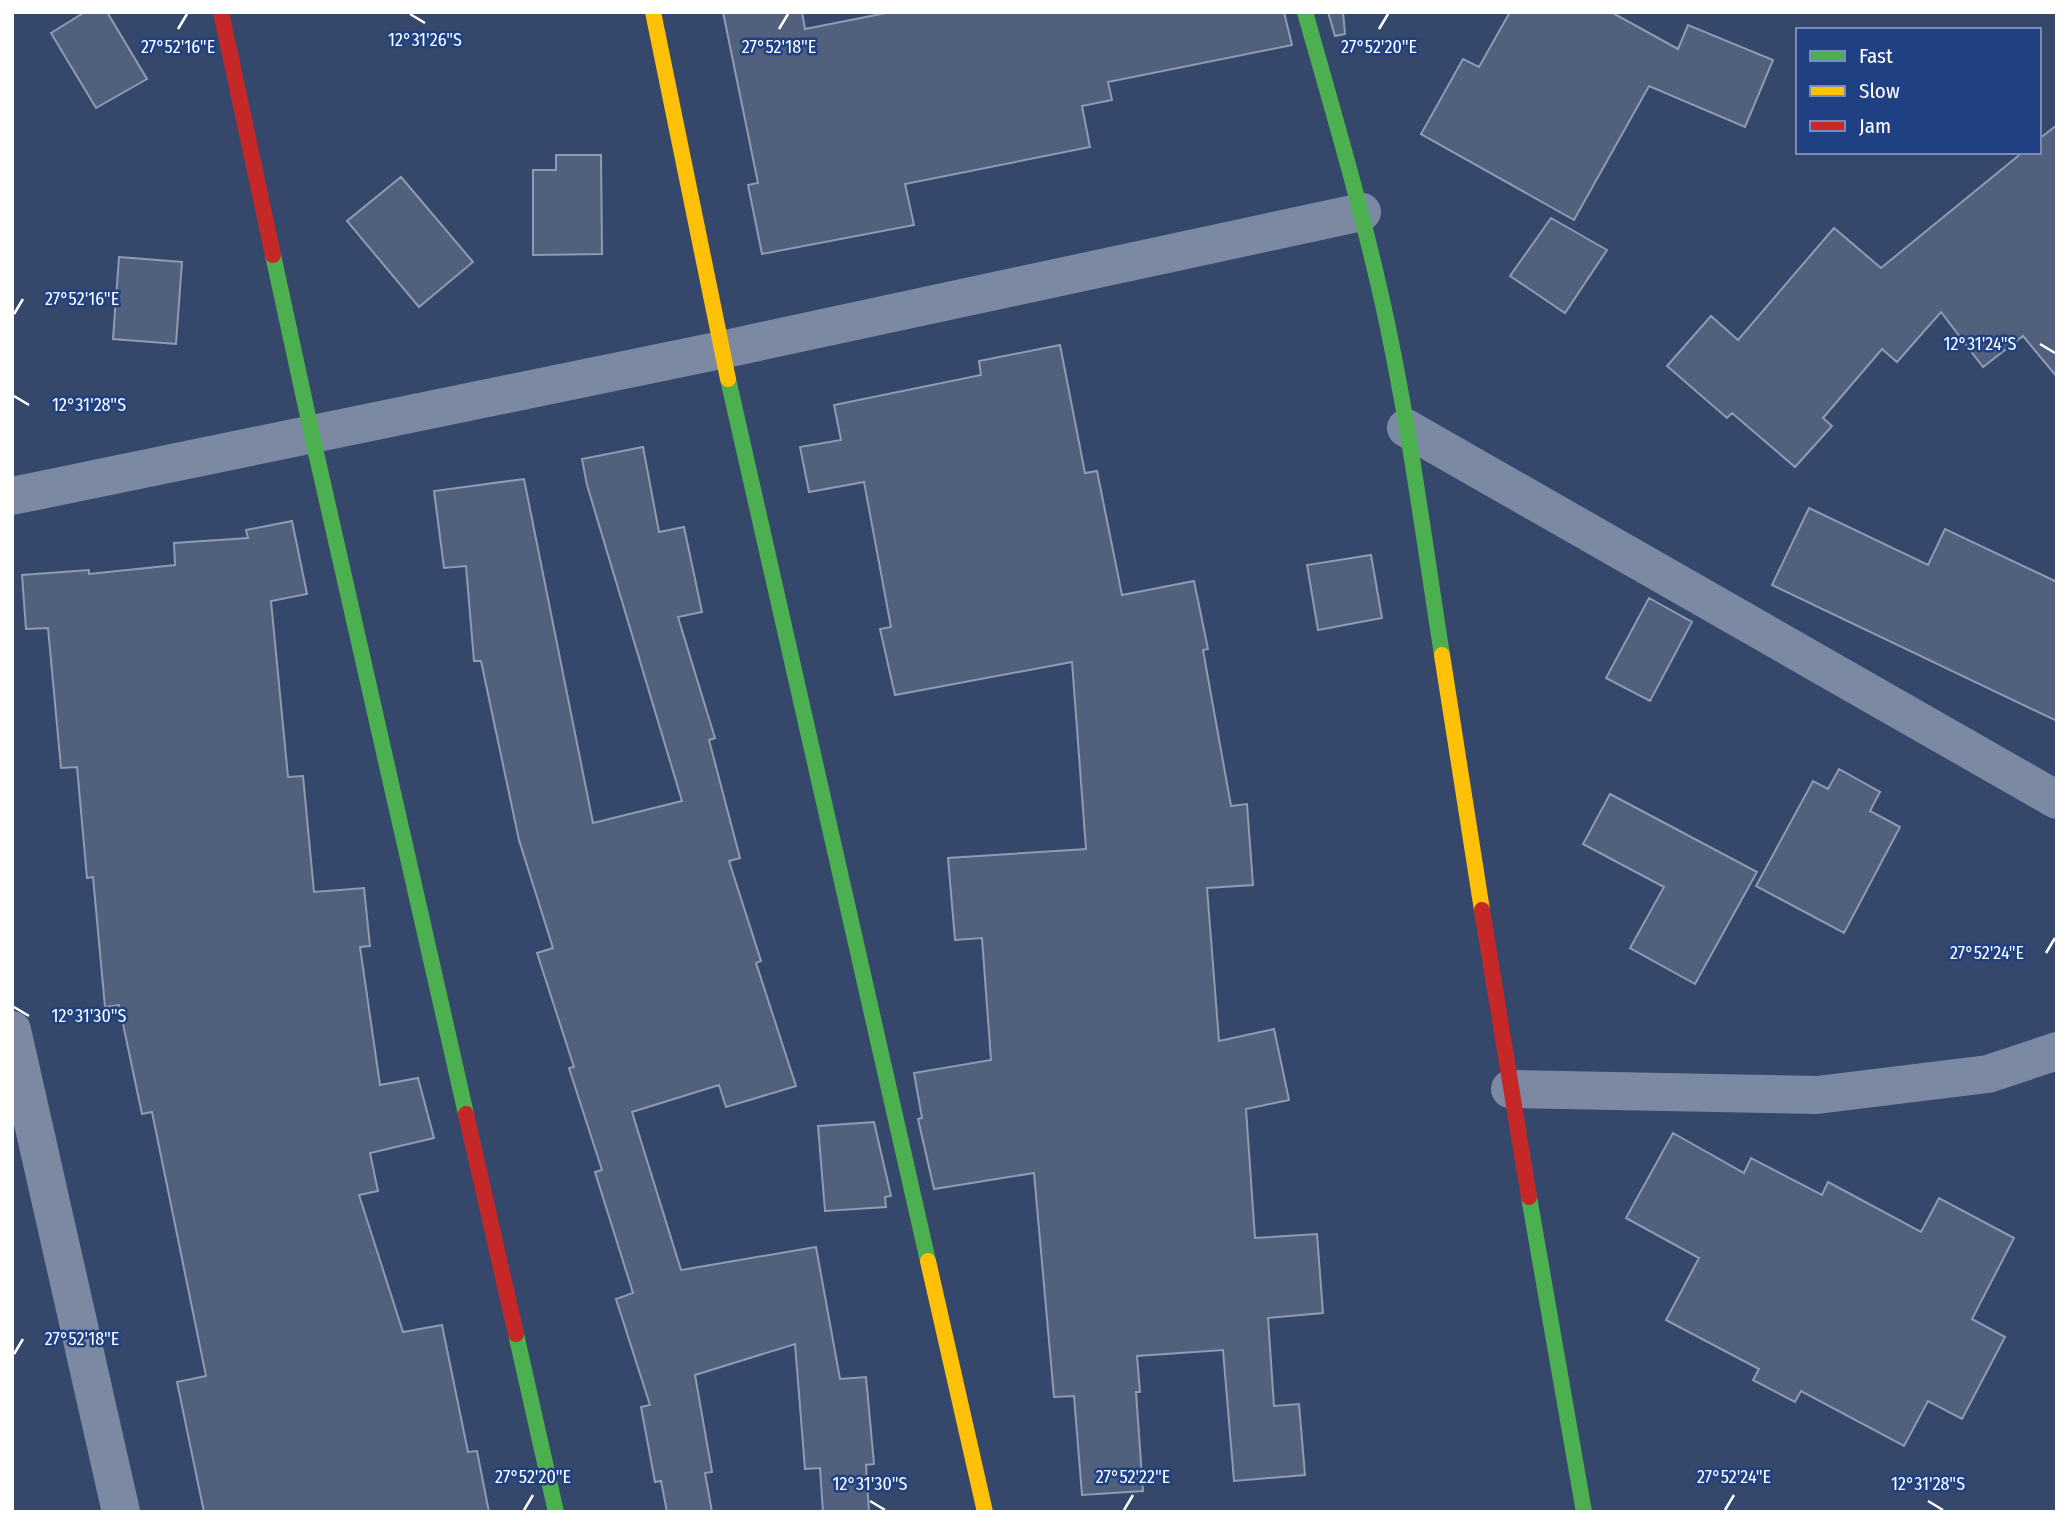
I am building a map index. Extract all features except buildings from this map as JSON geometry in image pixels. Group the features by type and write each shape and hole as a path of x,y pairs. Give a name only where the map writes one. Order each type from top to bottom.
{"street":[{"path":"221,12 312,435 556,1512"},
{"path":"653,12 721,350 985,1512"},
{"path":"1305,12 1362,212 1385,312 1406,428 1510,1089 1584,1512"},
{"path":"12,496 721,350 1362,212"},
{"path":"1406,428 2057,800"},
{"path":"12,1030 121,1512"},
{"path":"1510,1089 1817,1095 1988,1074 2057,1051"}],"traffic: fast":[{"path":"1305,12 1357,197 1384,309 1409,438 1442,655"},
{"path":"273,255 466,1114"},
{"path":"728,379 928,1261"},
{"path":"1529,1197 1584,1512"},
{"path":"516,1334 556,1512"}],"traffic: slow":[{"path":"653,12 728,379"},
{"path":"1442,655 1482,910"},
{"path":"928,1261 985,1512"}],"traffic: jam":[{"path":"221,12 273,255"},
{"path":"1482,910 1529,1197"},
{"path":"466,1114 516,1334"}]}
